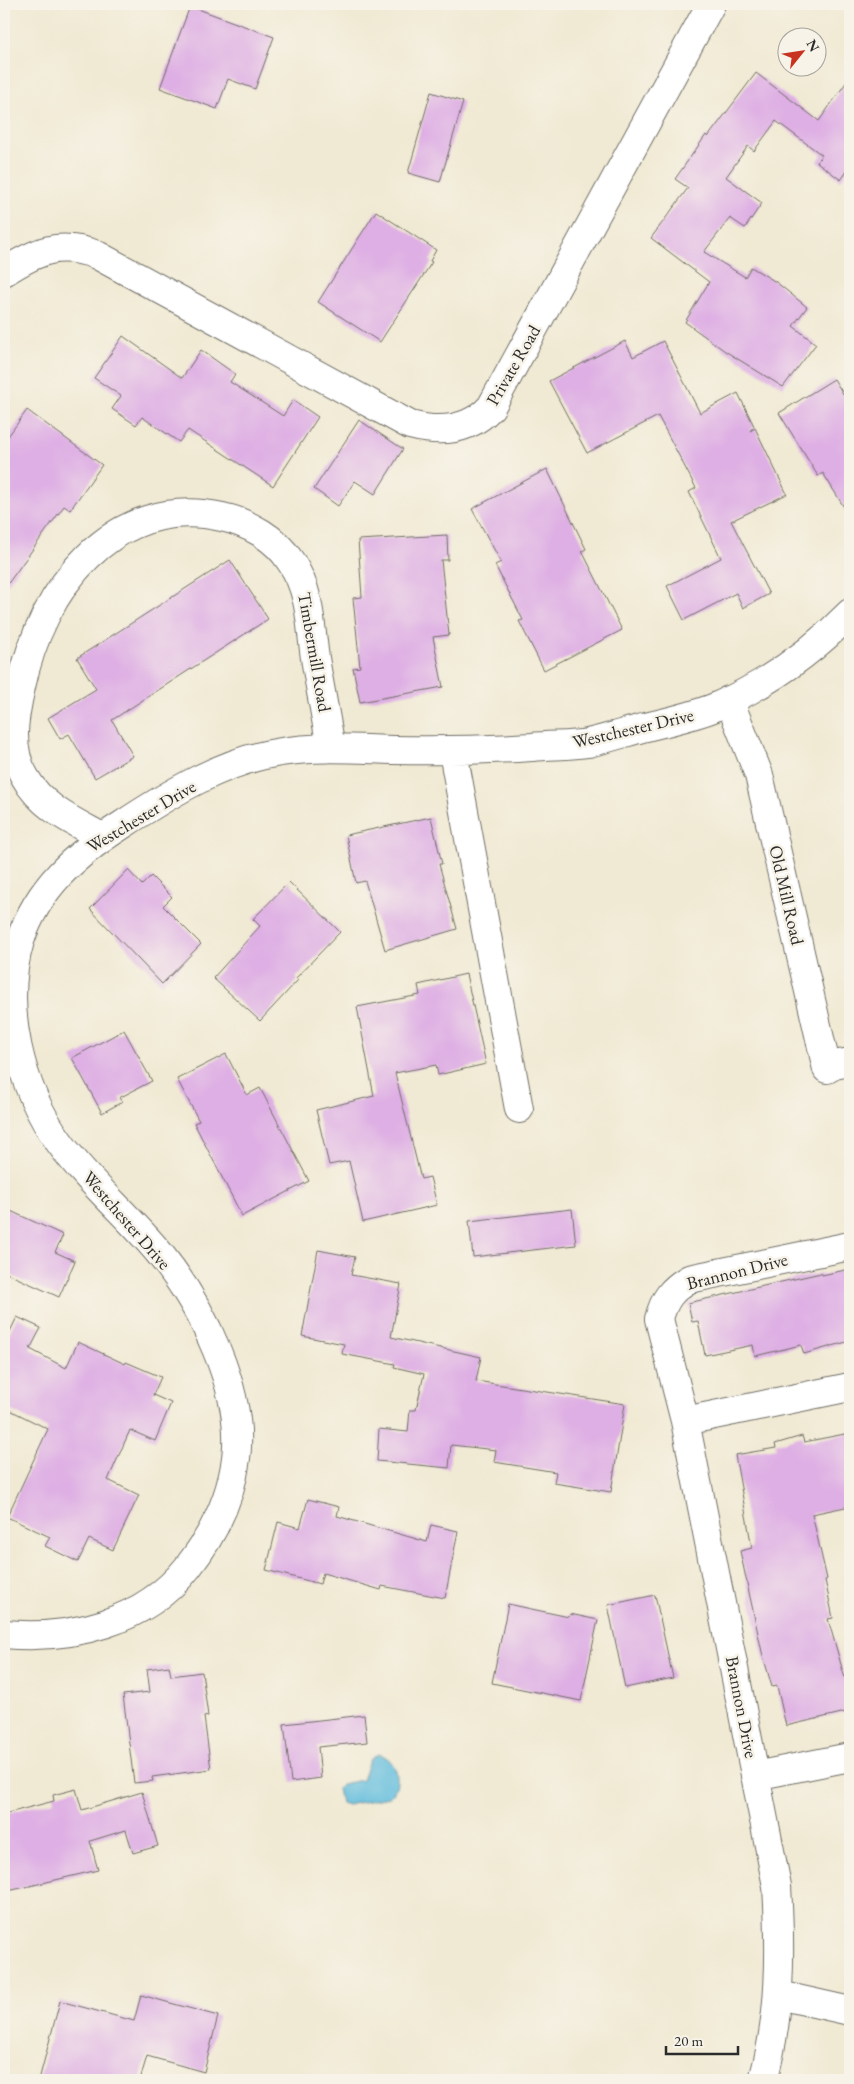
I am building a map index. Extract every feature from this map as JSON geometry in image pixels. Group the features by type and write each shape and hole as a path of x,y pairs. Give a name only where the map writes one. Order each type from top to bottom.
{"street":[{"name":"Private Road","path":"4,272 42,251 62,247 77,248 106,260 410,425 429,430 449,430 468,424 491,407 711,4"},
{"name":"Timbermill Road","path":"102,837 48,807 30,786 24,775 15,747 13,722 24,673 32,648 50,605 63,583 82,561 106,540 138,522 162,514 181,512 203,513 238,521 260,532 279,547 291,561 304,585 310,611 315,656 331,748"},
{"name":"Westchester Drive","path":"4,1634 32,1637 72,1634 104,1625 136,1611 160,1595 184,1573 214,1529 231,1487 238,1435 234,1410 220,1357 197,1308 161,1256 61,1144 41,1112 26,1078 16,1042 10,1000 11,976 20,941 32,912 54,880 78,855 102,837 212,774 242,761 278,752 331,748 453,752 586,743 692,715 729,700 767,680 802,656 850,614"},
{"name":"Old Mill Road","path":"729,700 759,775 827,1069 834,1065 850,1062"},
{"path":"453,752 519,1109"},
{"name":"Brannon Drive","path":"763,2080 771,2054 779,1995 781,1955 777,1886 685,1421 659,1318 664,1302 675,1287 689,1279 850,1246"},
{"path":"685,1421 850,1387"},
{"path":"755,1776 850,1756"},
{"path":"779,1995 850,2011"}],"water":[{"path":"378,1754 385,1756 394,1766 397,1779 394,1792 389,1797 347,1805 341,1803 338,1789 341,1784 362,1780 369,1760"}],"building":[{"path":"190,6 274,37 255,89 228,79 217,109 160,88"},
{"path":"756,73 819,121 850,77 850,167 841,180 817,162 822,155 776,121 754,151 748,146 726,177 762,203 745,228 730,218 704,252 745,277 751,267 776,282 807,307 793,326 816,344 783,387 725,351 685,322 709,282 651,238 688,188 675,179 706,135 708,137"},
{"path":"431,92 463,102 440,182 408,173"},
{"path":"376,211 436,250 430,261 432,262 380,342 318,302"},
{"path":"123,336 182,378 201,350 235,374 230,382 283,416 293,400 318,417 273,486 188,430 179,442 142,417 136,425 112,409 121,396 94,378"},
{"path":"625,341 633,357 663,341 700,413 738,393 754,426 750,431 755,428 787,494 731,521 769,594 743,608 736,593 684,620 667,586 721,558 689,492 696,488 658,416 587,453 549,381"},
{"path":"834,379 850,405 850,517 823,473 818,476 779,413"},
{"path":"27,410 102,465 70,510 64,506 4,589 4,442"},
{"path":"359,420 403,449 375,494 355,481 338,506 314,489"},
{"path":"547,469 586,549 582,551 622,630 544,670 519,621 523,620 495,565 501,562 472,509"},
{"path":"447,535 448,560 441,560 449,635 433,637 443,687 360,702 353,668 360,667 353,598 362,597 358,540"},
{"path":"230,560 268,619 112,720 133,756 95,778 69,734 60,739 48,718 96,689 77,658"},
{"path":"431,817 442,864 439,864 457,929 385,950 365,881 356,883 346,835"},
{"path":"128,870 142,885 151,876 172,897 163,906 201,944 162,984 90,909"},
{"path":"289,882 340,932 296,978 298,980 260,1021 213,978 260,926 253,919"},
{"path":"466,974 486,1064 438,1075 436,1065 395,1073 421,1179 430,1177 437,1205 363,1222 349,1161 329,1165 316,1110 374,1096 357,1007 420,995 418,985"},
{"path":"124,1030 152,1081 119,1098 122,1102 102,1113 72,1058"},
{"path":"226,1054 247,1095 260,1088 309,1181 242,1216 194,1123 199,1121 177,1079"},
{"path":"4,1208 63,1235 55,1252 75,1261 59,1297 4,1272"},
{"path":"572,1209 576,1245 473,1257 469,1221"},
{"path":"318,1250 355,1257 351,1275 401,1284 391,1337 481,1357 476,1381 625,1404 611,1492 554,1483 556,1472 494,1462 496,1450 451,1445 449,1468 377,1461 379,1429 408,1432 410,1410 416,1410 424,1374 394,1367 395,1364 342,1354 344,1344 302,1336"},
{"path":"850,1269 850,1341 804,1354 801,1345 755,1356 753,1345 705,1355 698,1321 692,1322 688,1303 821,1273 822,1275"},
{"path":"17,1317 41,1328 30,1349 66,1368 78,1342 125,1364 126,1362 161,1377 153,1395 171,1403 155,1441 130,1430 108,1480 139,1495 113,1550 89,1539 78,1562 45,1546 50,1537 7,1517 48,1429 4,1407 4,1344"},
{"path":"850,1433 850,1506 812,1514 827,1579 825,1580 833,1618 828,1619 850,1696 850,1711 786,1726 777,1686 772,1687 762,1652 740,1551 752,1548 735,1455 776,1448 775,1444 802,1436 804,1442"},
{"path":"308,1499 339,1507 337,1516 427,1542 431,1525 458,1531 445,1598 382,1586 381,1590 323,1573 320,1584 266,1570 278,1522 300,1528"},
{"path":"655,1595 673,1678 625,1688 608,1605"},
{"path":"508,1604 569,1617 570,1614 598,1620 581,1701 492,1683"},
{"path":"169,1666 171,1676 202,1672 208,1716 204,1717 211,1769 152,1777 153,1781 134,1783 123,1695 150,1692 147,1669"},
{"path":"364,1715 367,1742 318,1747 321,1778 291,1782 284,1724"},
{"path":"76,1789 82,1810 142,1792 158,1846 133,1853 126,1830 90,1841 98,1870 4,1892 4,1814 54,1801 53,1795"},
{"path":"141,1995 218,2016 204,2072 147,2056 140,2080 39,2080 60,2001 134,2021"}]}
